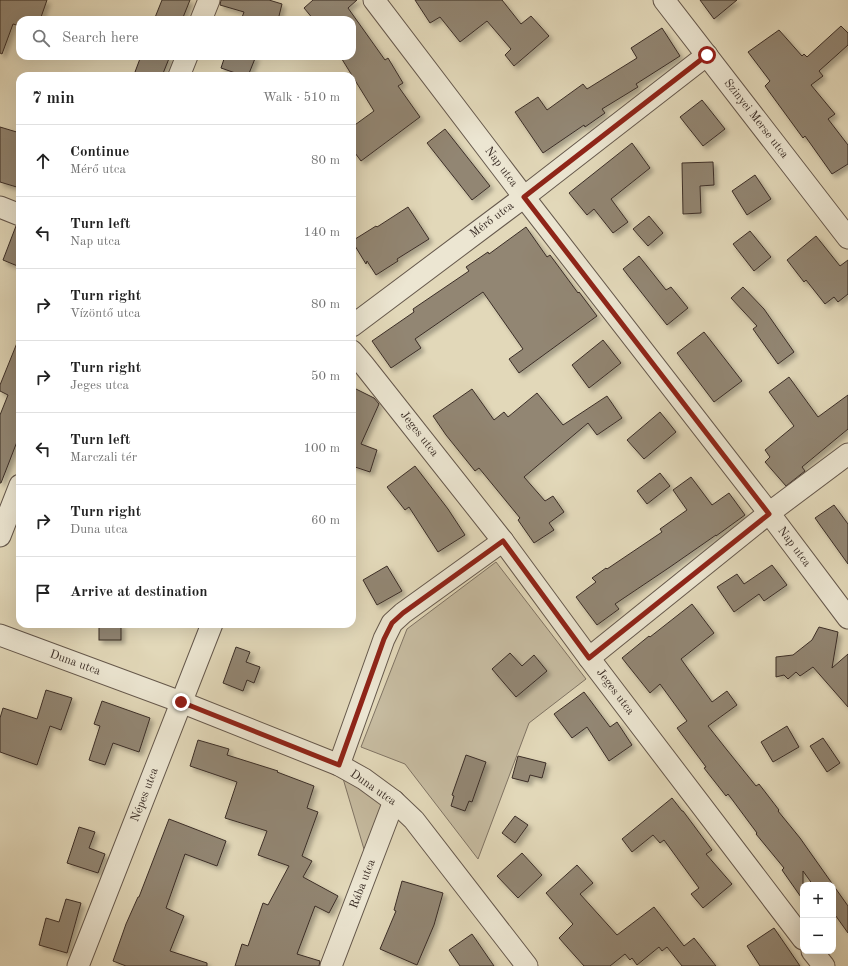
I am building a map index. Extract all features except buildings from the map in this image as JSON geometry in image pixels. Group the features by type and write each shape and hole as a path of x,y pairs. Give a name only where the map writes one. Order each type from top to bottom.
{"street":[{"path":"203,16 209,0"},
{"name":"Nap utca","path":"374,0 848,618"},
{"name":"Szinyei Merse utca","path":"664,0 848,238"},
{"name":"Mérő utca","path":"356,323 524,197 707,55"},
{"path":"181,72 186,60"},
{"path":"0,207 16,213"},
{"name":"Jeges utca","path":"356,356 503,541 589,658 800,935"},
{"path":"589,658 769,514 848,454"},
{"path":"0,536 16,495"},
{"path":"339,765 384,639 392,623 403,613 503,541"},
{"name":"Népes utca","path":"78,966 210,628"},
{"name":"Duna utca","path":"0,635 181,702 339,765 364,779 394,801 414,820 527,966"},
{"name":"Rába utca","path":"331,966 394,801"},
{"path":"814,954 824,966"}],"shaded area":[{"path":"496,562 586,679 529,723 478,859 405,764 361,747 407,629"},
{"path":"339,765 394,801 369,866"}],"route":[{"path":"181,702 339,765 384,639 392,623 403,613 503,541 589,658 769,514 524,197 707,55"}]}
